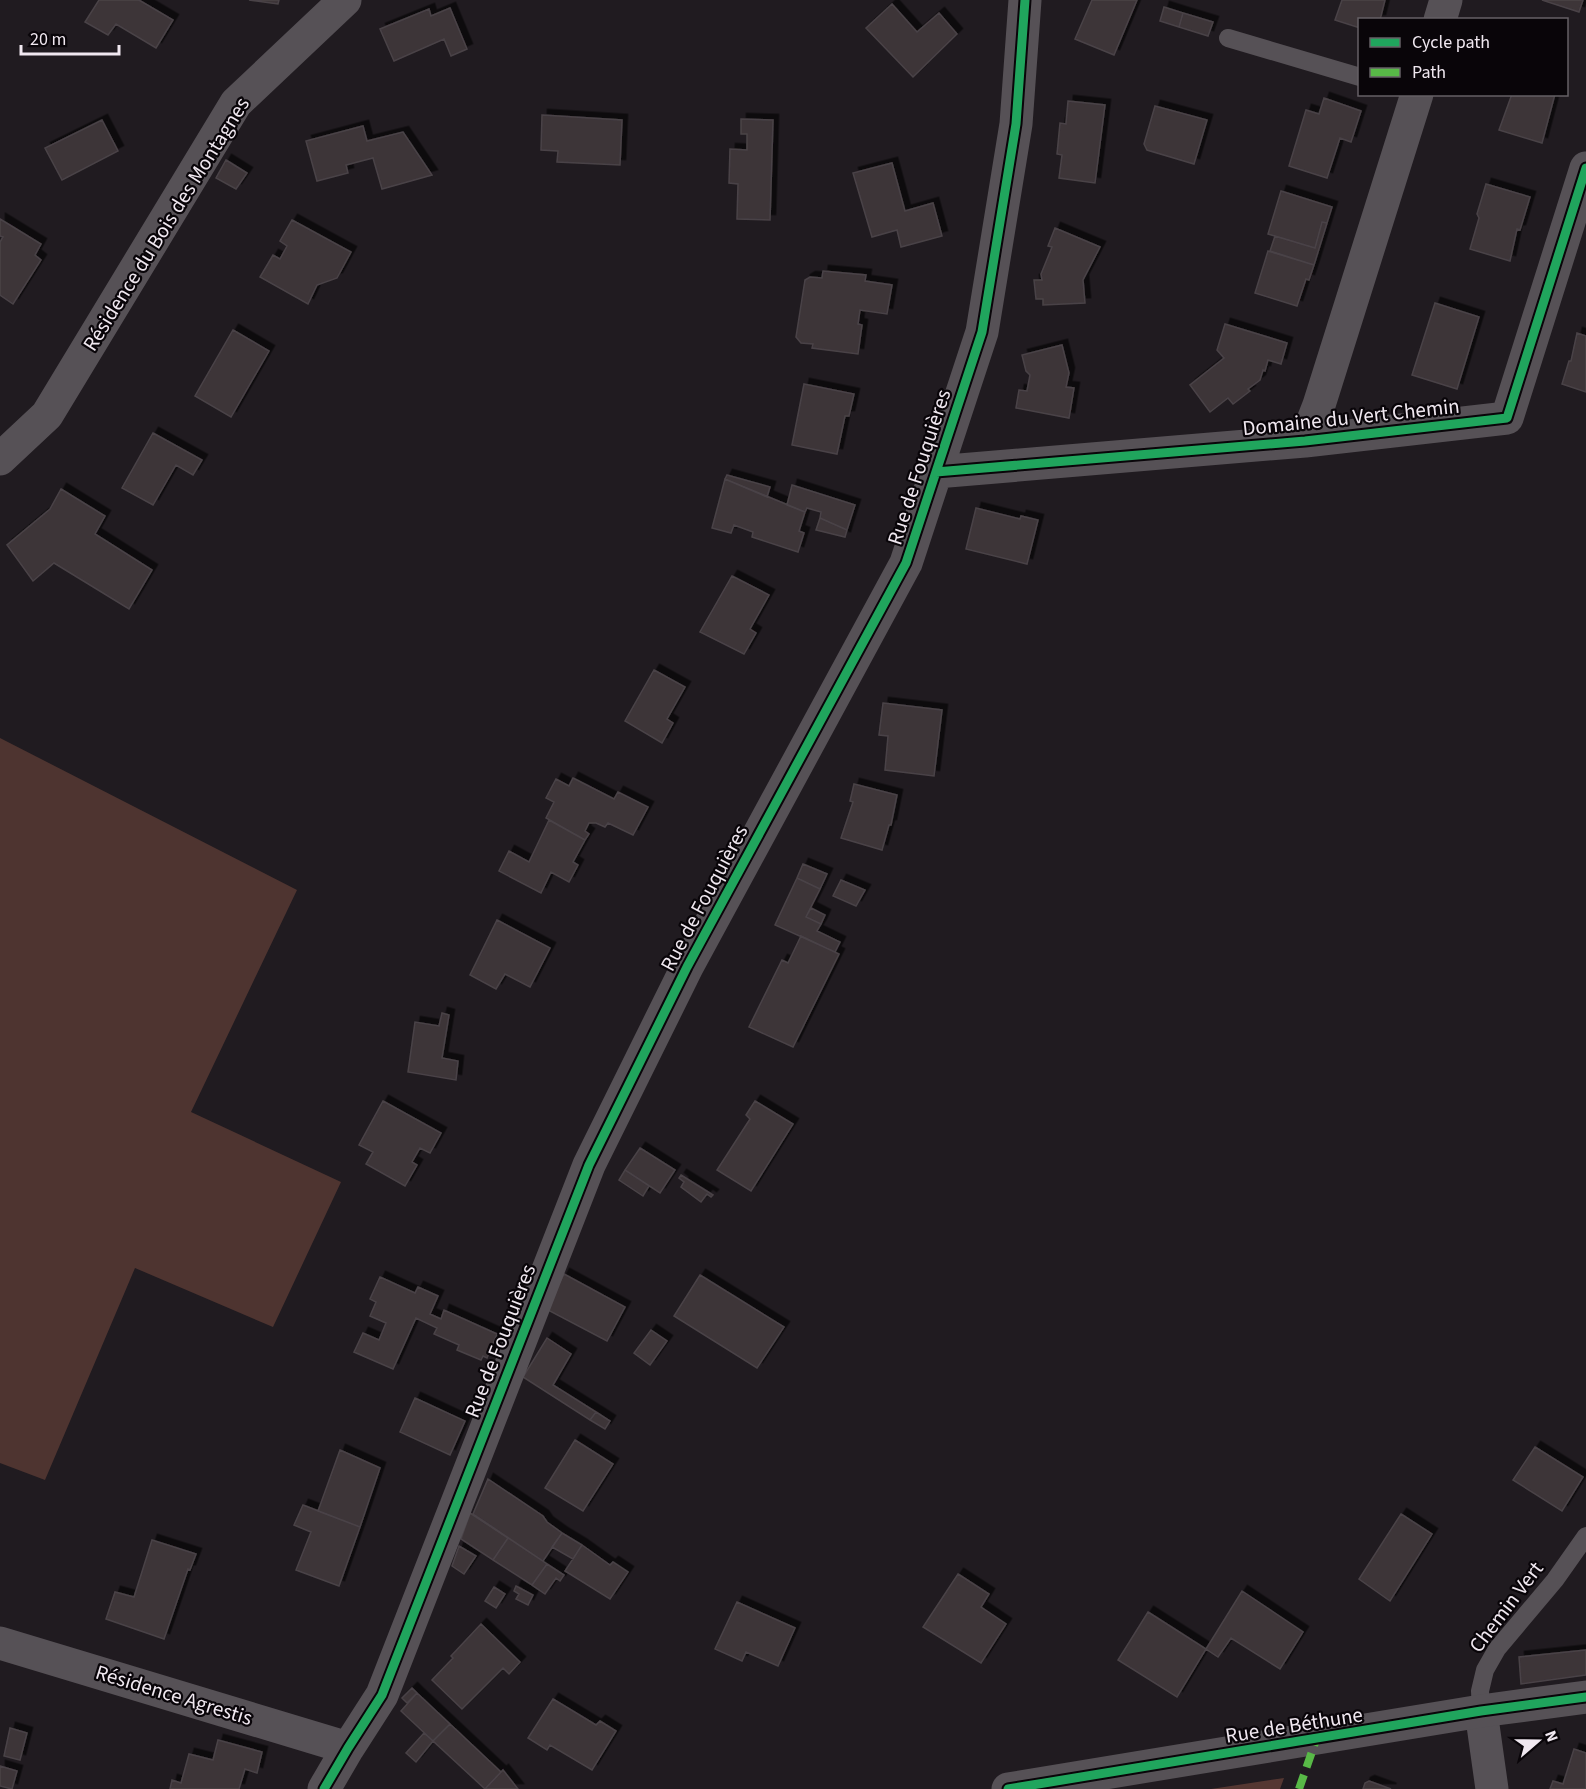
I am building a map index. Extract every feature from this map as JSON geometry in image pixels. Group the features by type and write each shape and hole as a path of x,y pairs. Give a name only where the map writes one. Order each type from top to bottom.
{"street":[{"name":"Résidence du Bois des Montagnes","path":"0,459 47,415 236,103 345,0"},
{"name":"Rue de Fouquières","path":"324,1789 382,1695 589,1165 687,967 906,563 982,332 1016,124 1025,0"},
{"path":"1441,18 1446,0"},
{"name":"Domaine du Vert Chemin","path":"1305,441 1323,394 1416,96"},
{"name":"Domaine du Vert Chemin","path":"936,472 1305,441 1507,418 1586,168"},
{"name":"Résidence Agrestis","path":"0,1643 348,1748"},
{"name":"Rue de Béthune","path":"1008,1789 1586,1697"},
{"path":"1481,1712 1492,1789"}],"lane":[{"path":"1228,38 1358,77"},
{"name":"Chemin Vert","path":"1481,1712 1480,1691 1485,1670 1497,1649 1555,1580 1586,1536"}],"shaded area":[{"path":"0,738 297,890 191,1112 341,1182 273,1327 135,1268 45,1480 0,1463"},
{"path":"1284,1778 1280,1789 1211,1789"}],"building":[{"path":"99,0 139,0 173,20 156,48 116,24 108,35 85,22"},
{"path":"249,0 279,0 278,4"},
{"path":"1092,0 1137,0 1114,55 1075,39"},
{"path":"1342,0 1385,0 1380,18 1358,18 1358,27 1335,20"},
{"path":"1542,0 1583,0 1579,12"},
{"path":"892,4 917,32 939,13 957,34 913,77 866,28"},
{"path":"1164,7 1183,13 1179,27 1160,21"},
{"path":"450,8 467,49 451,56 444,39 394,61 380,29 429,9 431,16"},
{"path":"1183,13 1213,22 1208,36 1179,27"},
{"path":"1511,96 1554,96 1542,143 1499,130"},
{"path":"1324,98 1361,111 1351,142 1340,138 1327,178 1289,166 1306,110 1319,114"},
{"path":"1068,101 1105,105 1095,183 1059,178 1062,155 1057,154 1060,123 1066,124"},
{"path":"1155,106 1207,120 1194,164 1147,150 1144,144"},
{"path":"542,115 622,120 620,165 557,162 558,151 541,150"},
{"path":"741,119 773,120 770,220 737,219 738,184 729,183 730,149 747,150 747,134 741,134"},
{"path":"102,120 118,151 62,180 45,148"},
{"path":"363,126 367,141 403,132 432,175 382,189 373,158 346,165 348,173 317,181 306,141"},
{"path":"226,160 247,173 236,189 216,178"},
{"path":"892,163 905,211 933,203 942,236 901,247 897,230 872,237 853,173"},
{"path":"1486,184 1530,197 1520,230 1517,229 1510,261 1470,249"},
{"path":"1281,191 1332,207 1327,223 1322,222 1315,248 1268,234"},
{"path":"0,219 41,244 35,255 41,260 13,304 0,295 0,242 3,237 0,236"},
{"path":"292,220 351,252 337,278 317,285 308,304 260,277 273,255 280,259 287,246 280,241"},
{"path":"1322,222 1327,223 1314,265 1270,251 1275,236 1315,248"},
{"path":"1055,228 1100,247 1083,280 1085,303 1043,305 1043,299 1036,299 1034,280 1042,280 1041,274 1052,247 1048,246"},
{"path":"1268,251 1314,265 1309,280 1306,279 1297,306 1255,293"},
{"path":"823,271 866,275 865,281 892,285 887,314 860,310 858,324 862,325 858,354 812,348 813,344 801,343 796,337 805,280 810,277 822,278"},
{"path":"1435,303 1479,317 1457,389 1412,375"},
{"path":"1225,324 1287,343 1281,364 1268,360 1260,380 1248,389 1250,391 1233,404 1228,398 1210,412 1190,385 1224,358 1217,350"},
{"path":"233,330 269,351 231,417 195,396"},
{"path":"1577,333 1586,336 1586,392 1562,384 1569,361 1571,361"},
{"path":"1062,345 1069,373 1066,387 1074,388 1069,418 1016,408 1019,390 1027,391 1030,375 1026,371 1022,355"},
{"path":"804,384 854,394 849,416 845,416 837,454 792,445"},
{"path":"153,433 202,460 193,475 176,465 153,505 122,488"},
{"path":"727,475 770,487 767,497 725,479"},
{"path":"725,479 805,512 799,531 804,533 798,552 752,537 753,532 734,525 731,533 712,528"},
{"path":"792,485 855,505 847,530 820,518 821,512 807,508 805,512 787,505"},
{"path":"61,489 105,516 95,534 152,570 129,609 54,563 33,581 7,545 50,509"},
{"path":"976,508 1020,519 1021,516 1038,520 1027,564 966,549"},
{"path":"820,518 847,530 845,537 816,530"},
{"path":"732,576 769,595 750,629 756,633 744,654 700,632"},
{"path":"654,670 685,687 667,719 673,723 662,743 625,721"},
{"path":"883,703 942,710 934,776 885,770 888,736 879,735"},
{"path":"573,778 614,799 618,792 648,807 633,835 608,823 605,827 589,823 585,831 589,834 585,840 546,818 554,802 546,798 556,779 569,786"},
{"path":"854,784 897,795 891,825 889,825 882,850 841,838 853,802 850,801"},
{"path":"549,820 585,840 573,862 578,865 569,882 551,872 541,893 499,871 509,851 529,862"},
{"path":"803,864 827,874 820,889 797,878"},
{"path":"797,878 820,889 806,917 821,924 817,931 840,942 835,952 775,925"},
{"path":"841,880 865,890 856,906 833,896"},
{"path":"811,908 825,915 821,924 806,917"},
{"path":"497,920 550,948 530,987 505,974 496,989 470,975"},
{"path":"801,936 839,954 793,1047 749,1027 782,960 788,963"},
{"path":"442,1013 449,1015 442,1058 458,1061 456,1080 408,1072 415,1022 439,1026"},
{"path":"383,1101 441,1133 430,1153 420,1148 412,1162 417,1165 405,1186 366,1164 373,1152 359,1145"},
{"path":"755,1101 793,1124 751,1191 717,1170 750,1119 746,1115"},
{"path":"640,1148 675,1170 660,1193 625,1170"},
{"path":"625,1170 649,1186 643,1196 619,1180"},
{"path":"681,1175 713,1195 711,1197 707,1194 701,1202 681,1187 684,1182 679,1178"},
{"path":"564,1274 625,1307 607,1341 546,1309"},
{"path":"700,1275 784,1327 757,1368 674,1316"},
{"path":"380,1277 415,1293 418,1287 438,1296 430,1314 441,1319 444,1310 497,1334 487,1358 483,1356 481,1360 457,1350 459,1345 434,1334 437,1328 416,1318 393,1369 354,1352 363,1333 379,1340 386,1323 370,1316 376,1302 370,1299"},
{"path":"651,1330 667,1341 650,1365 634,1353"},
{"path":"547,1338 571,1354 553,1385 596,1412 590,1420 523,1377"},
{"path":"415,1398 465,1421 450,1455 400,1432"},
{"path":"596,1412 610,1421 605,1429 590,1420"},
{"path":"575,1440 613,1464 583,1511 545,1488"},
{"path":"1535,1447 1583,1477 1562,1511 1513,1480"},
{"path":"340,1450 380,1468 360,1527 318,1511"},
{"path":"488,1479 543,1516 547,1522 562,1533 543,1561 473,1514"},
{"path":"303,1505 360,1527 339,1586 296,1570 311,1532 294,1525"},
{"path":"470,1513 508,1538 493,1560 461,1539"},
{"path":"1401,1514 1432,1534 1390,1601 1359,1579"},
{"path":"562,1533 582,1545 573,1559 552,1547"},
{"path":"508,1538 547,1564 532,1585 493,1560"},
{"path":"152,1540 196,1554 190,1570 188,1569 164,1639 106,1619 115,1592 134,1597"},
{"path":"582,1545 610,1565 613,1562 628,1572 610,1599 565,1571"},
{"path":"459,1546 476,1556 464,1574 452,1566"},
{"path":"547,1564 564,1575 560,1581 556,1578 545,1594 532,1585"},
{"path":"958,1574 989,1594 981,1607 1006,1624 981,1663 923,1627"},
{"path":"516,1586 533,1595 528,1605 516,1599 519,1594 514,1591"},
{"path":"494,1587 505,1594 496,1608 485,1601"},
{"path":"1242,1591 1303,1632 1280,1669 1231,1638 1218,1657 1206,1649"},
{"path":"737,1602 795,1628 778,1666 746,1652 742,1661 715,1649"},
{"path":"1148,1612 1206,1649 1177,1697 1118,1660"},
{"path":"481,1624 520,1662 509,1674 503,1668 462,1709 432,1680"},
{"path":"1586,1650 1586,1675 1521,1684 1519,1657"},
{"path":"412,1688 417,1693 407,1703 402,1698"},
{"path":"417,1693 450,1724 433,1741 401,1711"},
{"path":"553,1699 596,1725 600,1721 616,1731 592,1770 550,1745 547,1750 528,1738"},
{"path":"450,1724 501,1772 485,1789 433,1741"},
{"path":"10,1728 27,1733 20,1760 4,1756"},
{"path":"424,1733 433,1741 416,1762 406,1753"},
{"path":"218,1740 262,1752 257,1773 245,1769 239,1789 170,1789 172,1780 181,1783 189,1754 213,1760"},
{"path":"1574,1749 1586,1753 1586,1789 1550,1789 1553,1781 1563,1784"},
{"path":"0,1766 17,1771 12,1789 0,1786"},
{"path":"503,1770 518,1789 485,1789 501,1772"},
{"path":"1369,1781 1391,1789 1363,1789 1365,1783"}],"marked path":[{"path":"1299,1789 1316,1740"}],"cycle path":[{"path":"324,1789 382,1695 589,1165 687,967 906,563 982,332 1016,124 1025,0"},
{"path":"936,472 1305,441 1507,418 1586,168"},
{"path":"1008,1789 1481,1711 1586,1697"}]}
